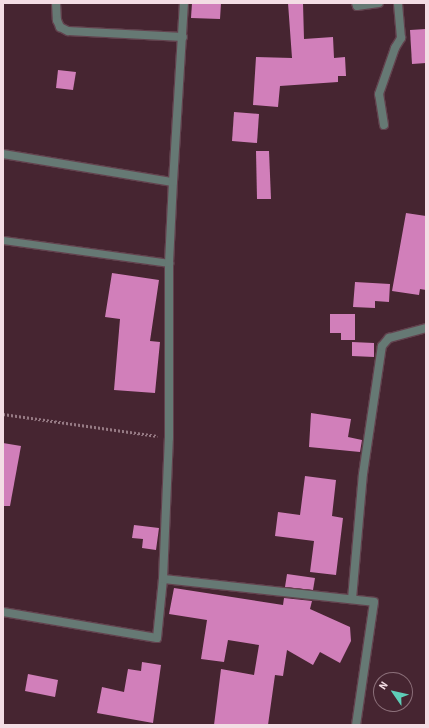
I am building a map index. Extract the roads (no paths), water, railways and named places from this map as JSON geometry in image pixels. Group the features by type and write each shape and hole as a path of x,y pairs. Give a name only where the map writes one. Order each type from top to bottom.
{"street":[{"path":"56,3 57,20 60,27 68,31 183,37"},
{"path":"3,612 157,638 163,579 169,438 170,263 173,182 184,3"},
{"path":"356,3 356,6 379,3"},
{"path":"384,125 379,94 395,48 401,38 398,3"},
{"path":"3,154 173,182"},
{"path":"352,600 363,474 382,346 389,338 426,328"},
{"path":"163,579 374,602 356,725"}],"lane":[{"path":"3,240 170,263"}]}
